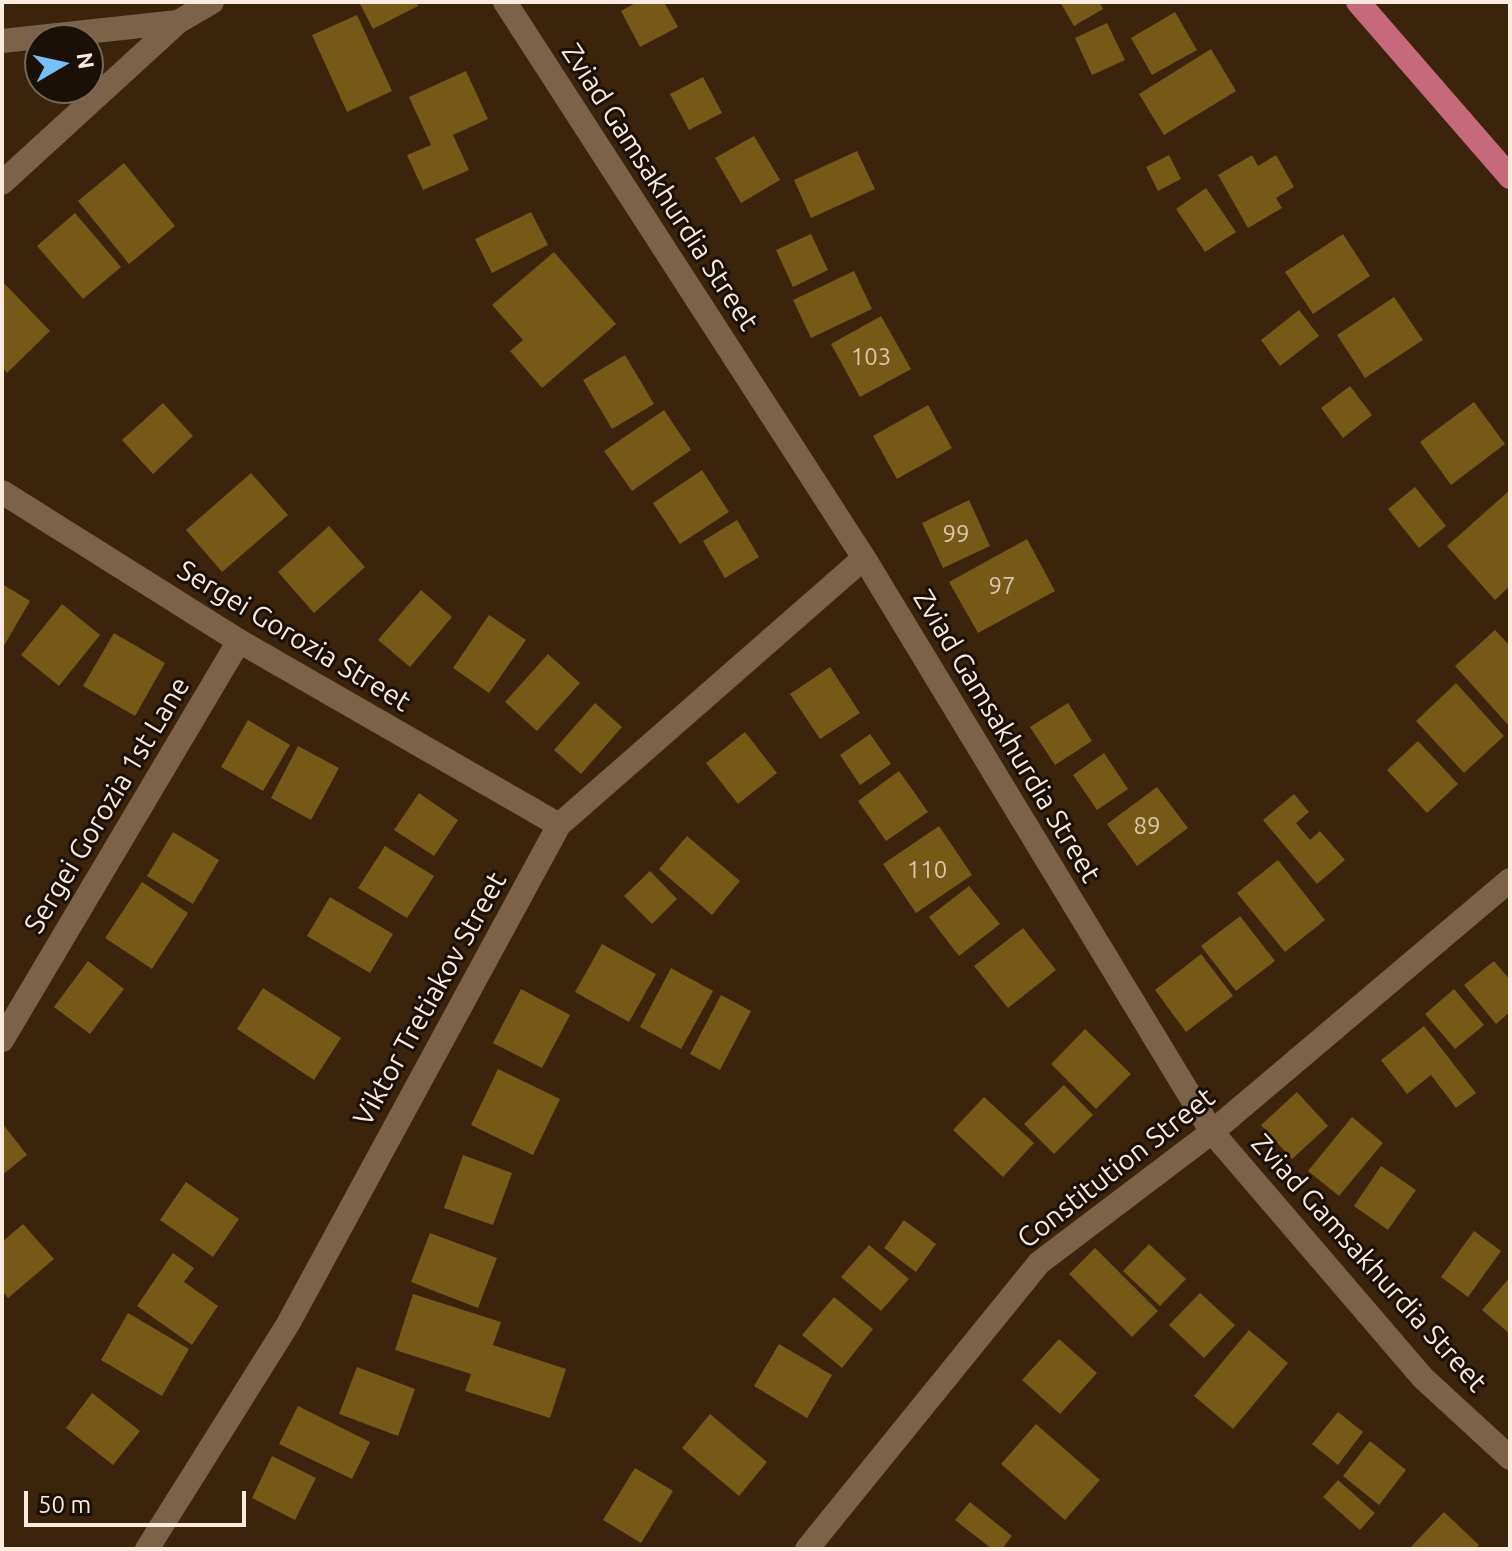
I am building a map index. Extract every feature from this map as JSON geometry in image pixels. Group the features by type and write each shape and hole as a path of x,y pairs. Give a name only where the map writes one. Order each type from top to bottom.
{"main road":[{"path":"1358,2 1510,177"}],"street":[{"path":"2,183 178,22 212,2"},
{"name":"Zviad Gamsakhurdia Street","path":"505,2 864,558 1212,1132 1423,1378 1510,1458"},
{"path":"2,41 178,22"},
{"name":"Sergei Gorozia Street","path":"2,492 239,641 559,825"},
{"name":"Viktor Tretiakov Street","path":"147,1549 288,1324 559,825 864,558"},
{"name":"Sergei Gorozia 1st Lane","path":"2,1040 239,641"},
{"name":"Constitution Street","path":"807,1549 1039,1263 1212,1132 1510,880"}],"building":[{"path":"359,2 416,2 418,6 373,29"},
{"path":"637,2 664,2 678,27 640,47 621,11"},
{"path":"1060,2 1099,2 1103,9 1074,26"},
{"path":"1175,12 1197,50 1152,75 1131,38"},
{"path":"357,15 392,91 347,112 312,35"},
{"path":"1107,23 1125,60 1092,75 1075,38"},
{"path":"1211,49 1236,91 1164,135 1139,94"},
{"path":"466,71 488,119 453,135 469,170 423,190 407,155 431,145 409,97"},
{"path":"703,77 722,113 689,130 670,94"},
{"path":"754,136 780,180 741,203 715,158"},
{"path":"857,151 875,189 811,218 794,180"},
{"path":"1169,155 1181,179 1158,191 1146,167"},
{"path":"1252,155 1258,166 1276,155 1294,187 1276,198 1282,208 1248,228 1218,175"},
{"path":"124,163 175,226 129,264 78,201"},
{"path":"1206,188 1236,232 1205,252 1176,209"},
{"path":"531,212 548,245 492,273 475,239"},
{"path":"75,213 121,267 83,299 37,246"},
{"path":"811,234 828,270 793,287 776,250"},
{"path":"1343,234 1370,276 1313,314 1285,272"},
{"path":"554,252 616,324 542,388 510,351 523,340 492,305"},
{"path":"854,271 872,309 811,338 793,300"},
{"path":"2,281 50,331 7,373 2,367"},
{"path":"1394,297 1423,340 1365,378 1337,335"},
{"path":"1299,310 1319,336 1280,366 1261,340"},
{"path":"881,316 911,369 860,397 831,344"},
{"path":"625,355 654,404 612,429 583,380"},
{"path":"1350,386 1372,415 1343,438 1321,408"},
{"path":"1474,402 1505,444 1451,485 1420,442"},
{"path":"163,403 193,436 153,474 122,440"},
{"path":"928,405 952,448 897,479 873,436"},
{"path":"664,410 691,450 632,491 604,451"},
{"path":"702,470 729,512 680,544 653,503"},
{"path":"251,473 288,515 222,572 186,530"},
{"path":"1415,487 1446,526 1419,548 1388,509"},
{"path":"1510,490 1510,586 1495,600 1447,546"},
{"path":"969,500 990,546 943,568 922,523"},
{"path":"737,520 759,557 725,578 703,541"},
{"path":"329,526 365,567 314,613 278,572"},
{"path":"1027,539 1055,591 978,633 949,582"},
{"path":"2,584 30,601 2,649"},
{"path":"421,590 452,617 410,667 378,640"},
{"path":"62,604 100,635 59,686 21,655"},
{"path":"489,615 526,640 489,693 453,668"},
{"path":"1495,630 1510,646 1510,727 1455,666"},
{"path":"114,633 165,663 135,716 83,686"},
{"path":"548,654 580,683 537,731 505,702"},
{"path":"830,667 860,713 820,739 790,694"},
{"path":"1456,683 1504,736 1464,773 1416,721"},
{"path":"595,703 622,727 581,774 554,750"},
{"path":"1068,703 1092,741 1055,765 1030,727"},
{"path":"248,720 290,745 263,791 221,767"},
{"path":"745,732 777,773 738,804 706,763"},
{"path":"870,734 891,764 860,785 840,755"},
{"path":"1418,741 1458,784 1427,813 1387,770"},
{"path":"298,746 339,768 311,820 271,798"},
{"path":"1104,753 1128,789 1097,810 1073,775"},
{"path":"899,771 928,812 886,841 858,801"},
{"path":"1157,787 1188,828 1137,866 1107,824"},
{"path":"419,793 458,820 434,856 394,830"},
{"path":"1294,794 1309,812 1296,823 1310,840 1320,831 1345,860 1317,884 1263,820"},
{"path":"939,826 972,875 916,913 883,864"},
{"path":"173,832 219,860 193,904 147,876"},
{"path":"687,836 740,881 712,915 659,869"},
{"path":"385,846 434,876 407,918 358,888"},
{"path":"1278,860 1325,920 1285,952 1237,893"},
{"path":"650,871 677,899 652,924 624,896"},
{"path":"142,882 188,913 152,969 105,938"},
{"path":"969,886 1000,924 959,956 929,917"},
{"path":"330,897 393,934 370,973 307,936"},
{"path":"1240,916 1275,961 1236,991 1201,946"},
{"path":"1023,928 1056,970 1008,1008 974,966"},
{"path":"602,944 656,974 629,1022 575,992"},
{"path":"1201,954 1233,996 1186,1032 1155,990"},
{"path":"88,961 124,989 90,1034 54,1007"},
{"path":"1494,961 1510,980 1510,1012 1496,1024 1464,985"},
{"path":"671,968 713,991 681,1049 640,1027"},
{"path":"263,988 341,1038 314,1080 237,1029"},
{"path":"521,989 570,1015 542,1068 493,1043"},
{"path":"1454,989 1484,1025 1455,1049 1425,1014"},
{"path":"721,995 751,1011 720,1070 690,1054"},
{"path":"1424,1026 1476,1093 1456,1108 1431,1075 1407,1094 1381,1060"},
{"path":"1085,1029 1131,1074 1096,1109 1051,1064"},
{"path":"498,1069 560,1099 533,1155 471,1125"},
{"path":"1064,1085 1093,1115 1054,1154 1024,1124"},
{"path":"1297,1092 1328,1126 1292,1159 1261,1125"},
{"path":"984,1097 1034,1143 1003,1177 953,1130"},
{"path":"1352,1117 1383,1143 1339,1196 1308,1171"},
{"path":"2,1123 27,1155 2,1175"},
{"path":"463,1155 512,1173 493,1225 444,1208"},
{"path":"1381,1166 1416,1190 1388,1230 1354,1206"},
{"path":"186,1182 239,1219 213,1257 160,1220"},
{"path":"904,1220 936,1244 916,1272 884,1248"},
{"path":"23,1224 54,1259 8,1298 2,1291 2,1242"},
{"path":"1474,1231 1501,1251 1468,1297 1441,1277"},
{"path":"430,1233 497,1258 478,1308 411,1282"},
{"path":"1149,1244 1186,1279 1160,1306 1123,1271"},
{"path":"869,1245 909,1279 881,1311 841,1277"},
{"path":"1095,1248 1158,1311 1132,1337 1069,1274"},
{"path":"173,1253 194,1268 184,1282 218,1306 192,1345 137,1306"},
{"path":"1510,1277 1510,1334 1482,1310"},
{"path":"1200,1293 1235,1325 1204,1358 1169,1325"},
{"path":"413,1294 501,1322 493,1345 566,1369 550,1418 465,1391 471,1374 395,1350"},
{"path":"834,1297 873,1329 842,1368 802,1335"},
{"path":"128,1313 189,1349 162,1396 101,1360"},
{"path":"1249,1330 1288,1363 1233,1429 1194,1396"},
{"path":"1059,1339 1097,1373 1060,1414 1022,1380"},
{"path":"779,1344 832,1375 807,1418 754,1386"},
{"path":"357,1367 415,1389 398,1436 339,1414"},
{"path":"92,1393 140,1431 113,1465 66,1428"},
{"path":"298,1406 370,1442 352,1479 279,1444"},
{"path":"1338,1412 1363,1432 1338,1465 1312,1444"},
{"path":"710,1414 767,1462 739,1496 682,1448"},
{"path":"1036,1424 1100,1480 1065,1520 1001,1464"},
{"path":"1370,1441 1406,1470 1379,1505 1343,1476"},
{"path":"272,1456 316,1478 295,1520 252,1498"},
{"path":"635,1468 673,1491 641,1543 603,1520"},
{"path":"1338,1480 1375,1513 1360,1530 1323,1497"},
{"path":"970,1502 1012,1536 1002,1549 992,1549 955,1520"},
{"path":"1444,1512 1479,1545 1475,1549 1409,1549"}]}
